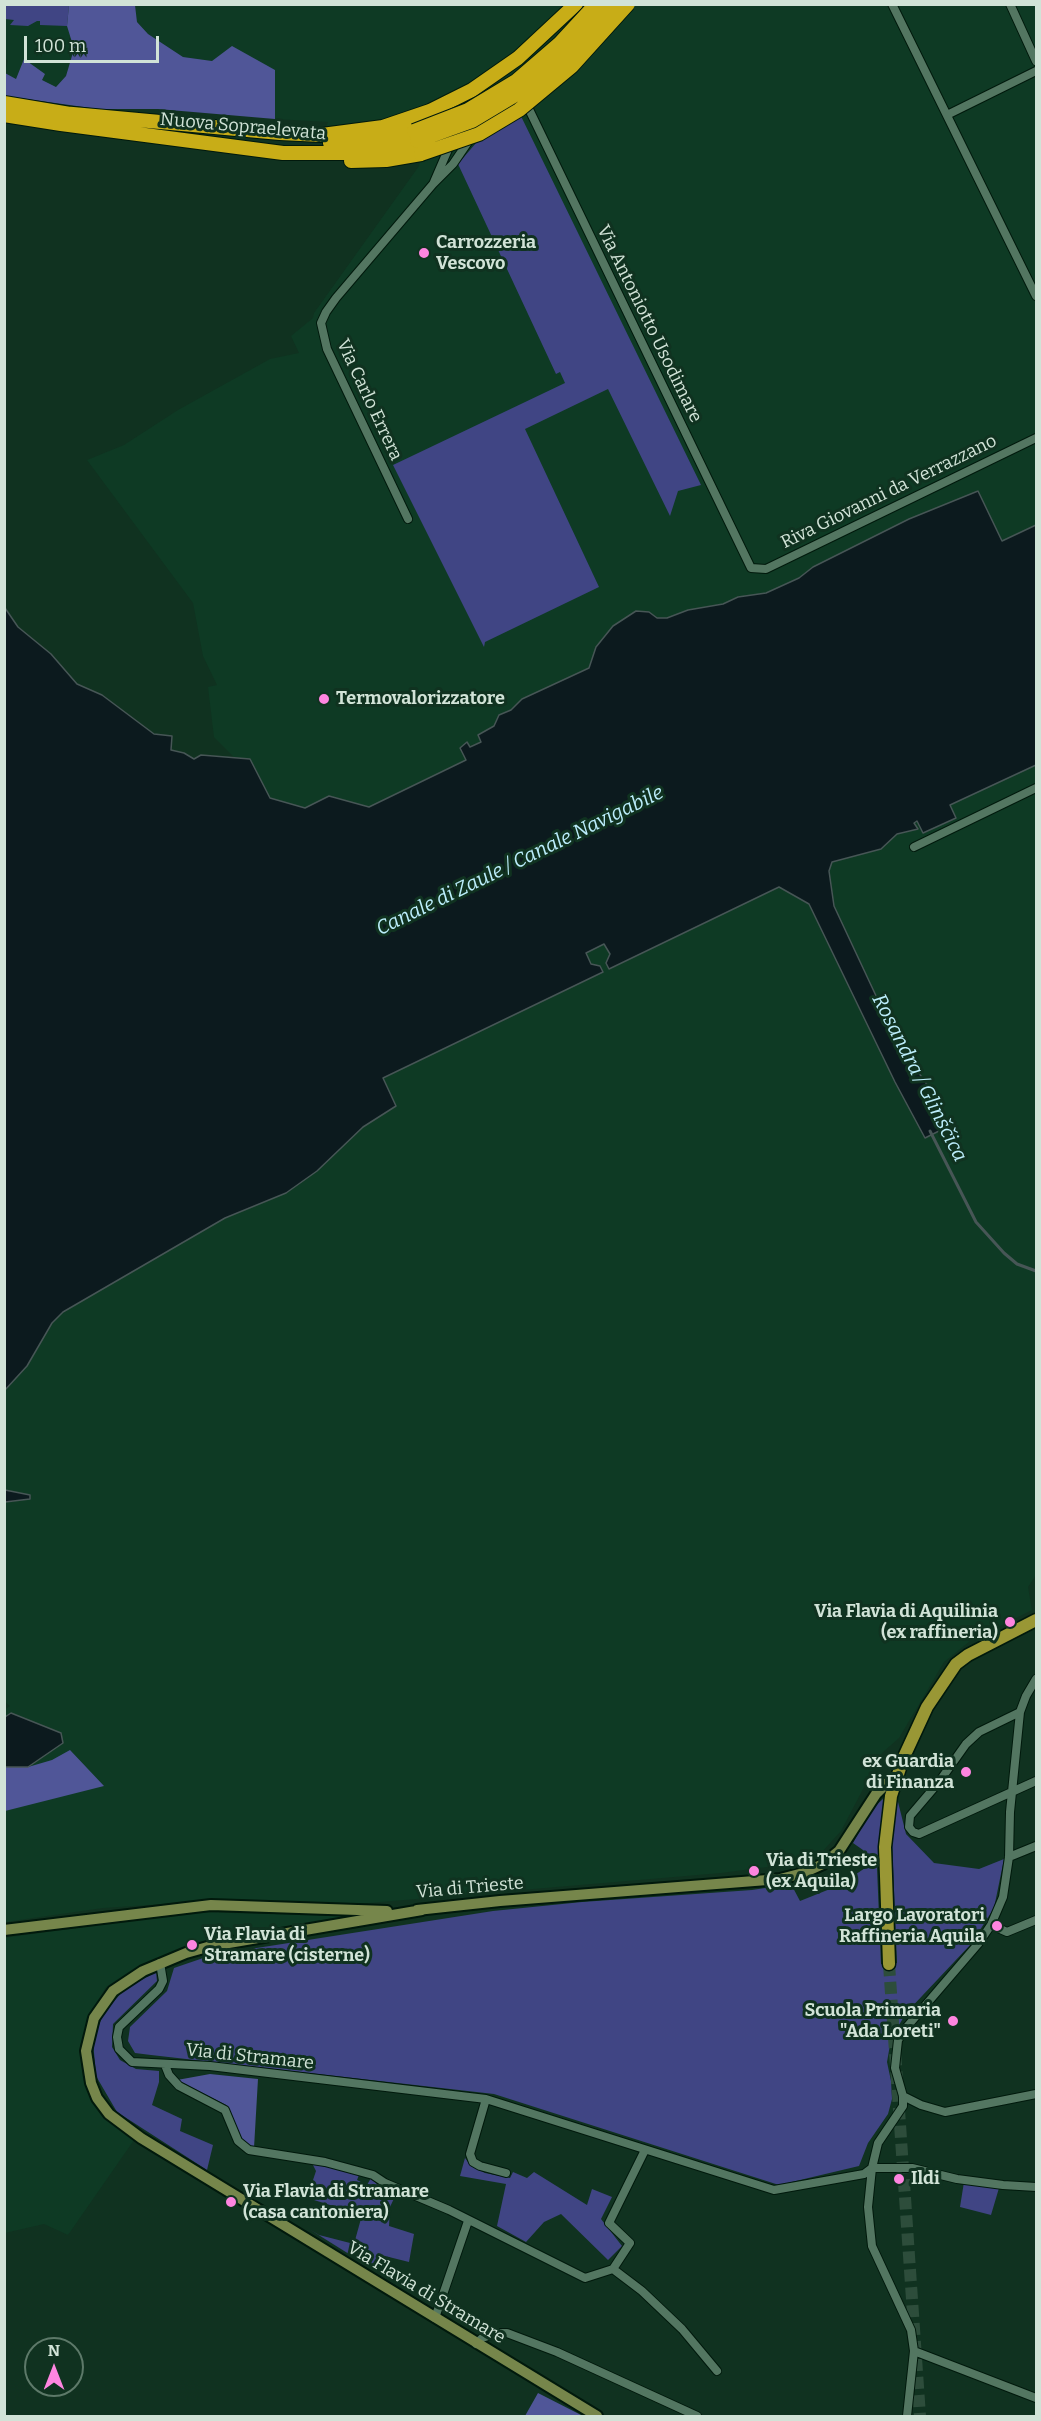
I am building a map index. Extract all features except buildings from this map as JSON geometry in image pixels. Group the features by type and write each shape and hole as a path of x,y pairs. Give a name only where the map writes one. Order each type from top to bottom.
{"highway":[{"path":"62,113 322,135 383,127 410,119 450,102 495,75 518,58 576,4"},
{"name":"Nuova Sopraelevata","path":"4,115 239,148 354,161 386,160 516,81 561,43 597,4"},
{"name":"Nuova Sopraelevata","path":"4,103 62,113 295,142 349,142 383,138 417,142 472,121 522,91 568,51 612,4"},
{"path":"417,142 479,134 519,110 572,66 628,4"}],"main road":[{"path":"889,1964 885,1847 895,1779 927,1707 956,1664 968,1655 1036,1620"}],"street":[{"name":"Via Carlo Errera","path":"433,184 453,138 467,117 483,99 546,51 592,4"},
{"name":"Via Carlo Errera","path":"408,519 327,349 321,324 336,298 433,184 453,164 479,126 505,100 550,69 587,34 612,4"},
{"path":"892,4 1036,296"},
{"path":"1010,4 1036,61"},
{"path":"947,115 1035,72"},
{"path":"520,75 524,79 520,90 513,91 509,87 512,76 520,75"},
{"name":"Via Antoniotto Usodimare","path":"520,90 748,566 754,570"},
{"name":"Riva Giovanni da Verrazzano","path":"754,570 766,569 1036,438"},
{"path":"914,847 1036,788"},
{"path":"907,2416 914,2351 911,2330 872,2246 868,2207 872,2168 878,2143 903,2106 903,2096 895,2068 898,2040 978,1944 991,1925 1003,1897 1009,1857 1012,1793 1020,1712 1036,1679"},
{"path":"1020,1712 979,1732 966,1744 945,1775 910,1816 909,1827 913,1832 919,1834 1036,1781"},
{"name":"Via di Trieste","path":"4,1930 211,1905 388,1911 422,1910 500,1901 780,1879 803,1873 823,1864 839,1851 876,1794 887,1783 895,1779"},
{"path":"1009,1857 1036,1846"},
{"name":"Via Flavia di Stramare","path":"422,1910 211,1946 160,1963 126,1980 113,1991 94,2018 88,2037 88,2066 97,2098 109,2114 141,2138 597,2416"},
{"path":"991,1925 1007,1932 1036,1920"},
{"name":"Via di Stramare","path":"160,1963 163,1981 159,1989 119,2027 117,2037 119,2049 132,2062 210,2066 486,2099 774,2190 864,2174 872,2168 912,2168 957,2179 1036,2187"},
{"path":"165,2065 169,2075 179,2085 225,2110 238,2140 249,2150 326,2162 373,2175 385,2183 432,2203 585,2278 613,2270 630,2243 609,2223 645,2150"},
{"path":"903,2096 921,2105 945,2112 1036,2094"},
{"path":"486,2099 470,2154 473,2162 480,2166 506,2173"},
{"path":"435,2318 468,2221"},
{"path":"613,2270 642,2291 682,2328 717,2371"},
{"path":"476,2344 482,2338 507,2333 557,2352 697,2416"},
{"path":"914,2351 1036,2398"}],"shaded area":[{"path":"4,5 69,5 67,26 40,25 40,21 28,26 10,25 14,20 5,19"},
{"path":"5,5 69,5 67,26 74,49 66,76 56,87 41,80 24,59 16,79 5,73 8,61 5,58"},
{"path":"69,5 135,5 137,22 148,34 183,57 212,61 232,46 275,70 275,119 158,109 98,109 5,96 5,73 16,79 24,59 45,74 42,80 56,87 66,76 74,49 67,26"},
{"path":"135,5 1036,5 1036,525 1002,542 977,492 909,519 813,567 799,578 766,593 738,597 723,604 688,610 667,618 657,618 636,611 613,626 596,647 589,668 522,699 511,710 499,715 494,726 479,735 482,742 460,748 466,760 369,807 329,796 305,808 270,798 250,759 234,757 214,737 208,687 217,685 203,656 193,603 87,460 124,445 178,410 270,359 299,353 291,336 313,318 314,313 419,166 421,154 417,141 322,135 328,122 275,119 275,70 183,57 148,34 137,22"},
{"path":"517,108 701,485 678,491 670,516 608,389 525,429 599,587 485,642 484,647 393,465 565,383 560,372 556,374 458,164 476,143"},
{"path":"1036,765 1036,1575 1028,1587 1032,1610 970,1641 944,1662 899,1738 882,1753 841,1831 821,1853 805,1862 721,1873 357,1904 209,1901 103,1908 5,1922 5,1767 28,1767 11,1713 5,1717 4,1710 10,1706 4,1701 5,1502 30,1499 30,1495 5,1490 5,1390 27,1366 56,1318 93,1293 225,1218 270,1200 300,1184 363,1127 396,1106 383,1079 591,964 585,953 604,943 610,954 610,969 779,887 809,904 895,1082 925,1137 945,1129 940,1119 938,1100 899,1045 834,906 829,871 832,862 881,849 897,834 917,829 914,822 917,821 924,833 956,818 950,805"},
{"path":"70,1750 104,1786 5,1811 5,1767 28,1767 52,1760"},
{"path":"884,1798 877,1868 881,1964 897,1963 892,1841 897,1798 906,1834 934,1863 979,1869 1004,1859 994,1908 971,1944 906,2013 891,2039 887,2062 892,2099 888,2114 868,2143 859,2166 779,2185 494,2094 135,2053 128,2041 130,2027 167,1991 174,1968 212,1955 493,1911 582,1902 752,1890 791,1884 800,1901 840,1885 871,1864 863,1850 853,1843 871,1810"},
{"path":"190,1912 359,1916 239,1934 183,1948 136,1967 106,1987 92,2010 80,2046 83,2079 103,2116 134,2140 68,2235 44,2224 5,2233 4,1938"},
{"path":"156,1972 157,1981 113,2024 112,2047 120,2060 136,2069 159,2071 159,2082 152,2105 182,2119 180,2131 213,2145 207,2170 117,2112 96,2076 93,2041 104,2012 125,1989"},
{"path":"210,2074 258,2079 254,2148 246,2145 240,2136 226,2105 177,2080"},
{"path":"465,2158 471,2166 485,2173 510,2178 513,2172 527,2178 534,2172 587,2205 592,2189 612,2197 601,2219 622,2246 608,2260 561,2214 544,2222 526,2242 497,2226 506,2184 460,2176"},
{"path":"312,2163 359,2175 357,2180 367,2185 371,2178 377,2184 397,2192 390,2207 389,2226 414,2234 409,2262 385,2256 386,2269 399,2279 397,2284 309,2229 319,2235 354,2244 362,2215 314,2200 311,2186 316,2171"},
{"path":"964,2182 999,2188 991,2215 960,2207"},
{"path":"538,2393 583,2416 525,2416"}],"water":[{"name":"Canale di Zaule / Canale Navigabile","path":"978,491 1002,541 1036,525 1036,765 950,805 956,818 923,833 917,821 914,823 918,829 897,834 881,849 832,862 829,871 834,906 899,1045 938,1100 940,1119 945,1128 925,1138 895,1082 809,904 779,887 609,969 606,963 610,954 604,944 586,953 591,964 600,966 603,972 383,1078 396,1106 363,1127 317,1171 286,1193 225,1218 63,1312 52,1323 27,1366 5,1390 5,608 18,627 51,654 77,684 102,695 154,734 172,736 171,750 184,753 194,759 201,755 250,759 270,798 305,808 329,796 369,807 466,760 460,748 467,742 470,747 481,742 478,735 494,726 499,715 511,710 522,699 589,668 596,647 613,626 636,611 649,612 657,618 667,618 688,610 723,604 738,597 766,593 799,578 813,567 909,519"},
{"path":"5,1490 30,1495 30,1499 5,1502"},
{"path":"11,1713 61,1733 63,1743 28,1767 5,1767 5,1717"}],"waterway":[{"name":"Rosandra / Glinščica","path":"930,1131 976,1222 1017,1264 1036,1271"}],"tunnel":[{"path":"889,1964 920,2416"}],"place":[{"name":"Carrozzeria Vescovo","path":"424,253"},
{"name":"Termovalorizzatore","path":"324,699"},
{"name":"Via Flavia di Aquilinia (ex raffineria)","path":"1010,1622"},
{"name":"ex Guardia di Finanza","path":"966,1772"},
{"name":"Via di Trieste (ex Aquila)","path":"754,1871"},
{"name":"Largo Lavoratori Raffineria Aquila","path":"997,1926"},
{"name":"Via Flavia di Stramare (cisterne)","path":"192,1945"},
{"name":"Scuola Primaria \"Ada Loreti\"","path":"953,2021"},
{"name":"Ildi","path":"899,2179"},
{"name":"Via Flavia di Stramare (casa cantoniera)","path":"231,2202"}]}
